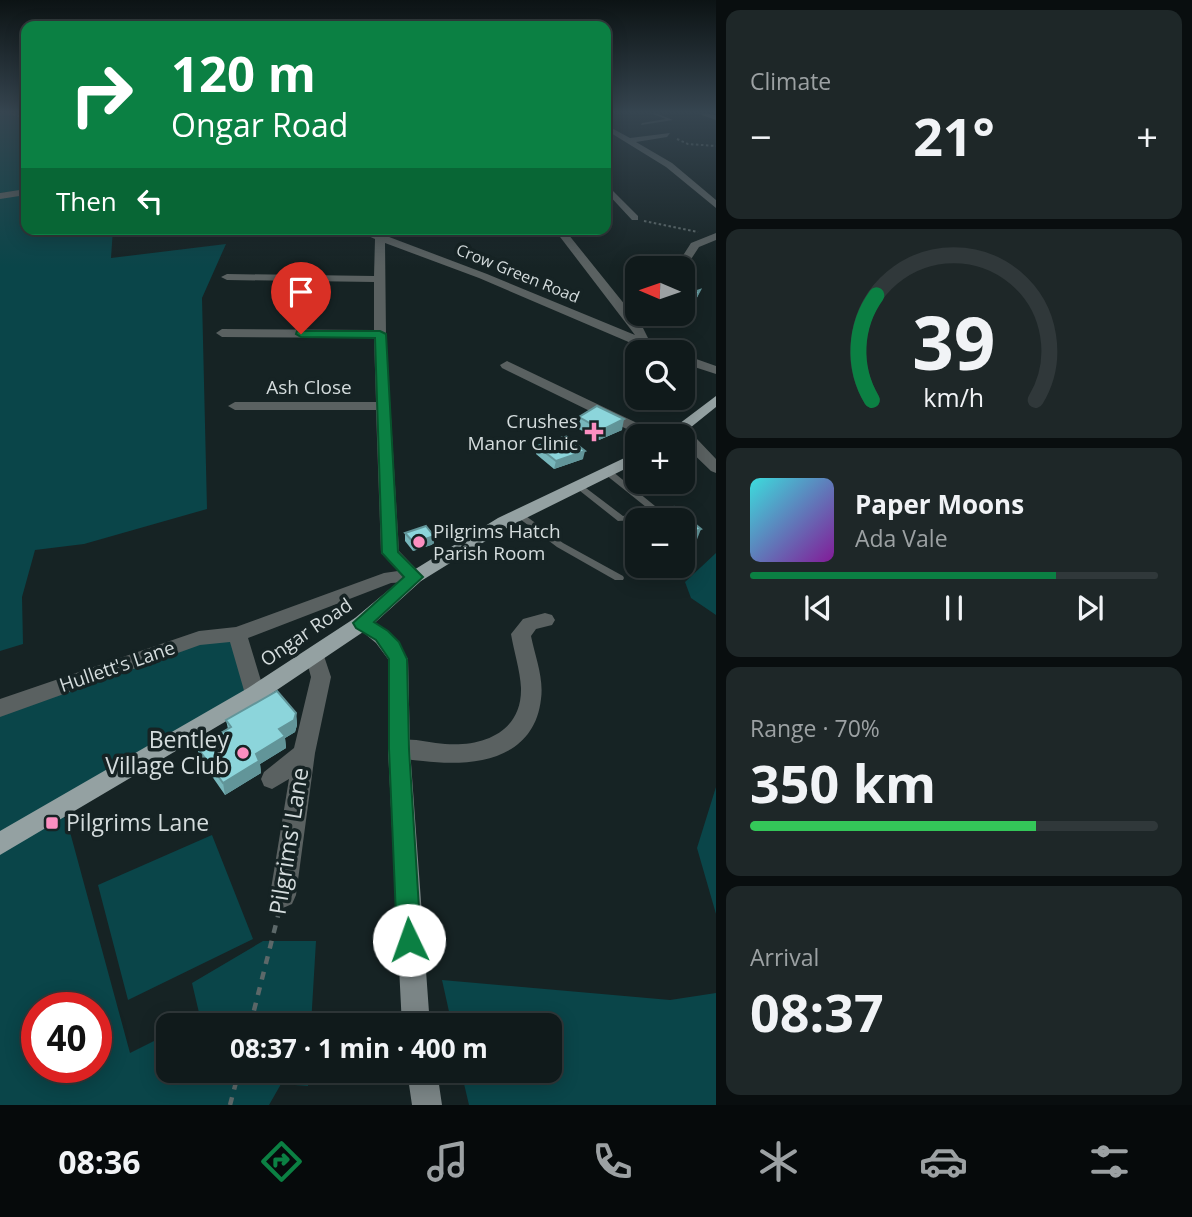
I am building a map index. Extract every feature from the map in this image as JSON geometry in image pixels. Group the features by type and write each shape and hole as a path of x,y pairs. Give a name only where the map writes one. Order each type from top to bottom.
{"main road":[{"path":"686,424 716,400"},
{"name":"Ongar Road","path":"0,844 255,694 362,623 415,577 519,514 625,464"}],"street":[{"path":"670,165 716,205"},
{"path":"611,192 635,218"},
{"path":"0,196 21,193"},
{"name":"Crow Green Road","path":"374,235 635,340"},
{"path":"564,235 638,329 643,340"},
{"path":"380,237 380,334 390,553 402,568 415,577"},
{"path":"688,256 695,245 713,237"},
{"path":"227,277 380,279"},
{"path":"222,333 380,334"},
{"path":"695,363 716,370"},
{"path":"506,365 628,424"},
{"name":"Ash Close","path":"235,406 383,406"},
{"path":"695,445 716,468"},
{"name":"Hullett's Lane","path":"0,708 200,638 237,634 390,577 415,577"},
{"path":"399,749 464,756 487,752 508,740 526,720 531,698 530,676 521,635 530,624 545,620"},
{"path":"362,623 382,635 398,659 399,749 415,1013"},
{"path":"237,634 255,694"},
{"name":"Pilgrims' Lane","path":"283,895 304,753 321,677 315,655"},
{"path":"272,779 304,753"},
{"path":"424,1083 427,1105"}],"lane":[{"path":"579,487 621,519 652,508 609,473"},
{"path":"519,514 560,545 620,578"}],"path":[{"path":"635,218 654,227 680,226 713,237"},
{"path":"638,329 649,326"},
{"name":"Pilgrims' Lane","path":"253,1013 283,895"},
{"path":"230,1105 236,1083"}],"shaded area":[{"path":"0,165 21,165 21,191 0,193"},
{"path":"21,196 21,235 113,235 111,258 226,244 202,298 207,509 84,544 35,550 22,597 23,644 0,651 0,198"},
{"path":"716,553 716,615 691,598 685,582 689,578 695,578 695,573"},
{"path":"237,634 255,694 58,810 67,821 130,1053 156,1040 156,1083 308,1083 308,1086 281,1084 269,1105 0,1105 0,707 199,638"},
{"path":"716,787 716,914 697,848"},
{"path":"212,835 253,939 128,1000 98,885"},
{"path":"263,941 316,941 312,1013 199,1013 192,983"},
{"path":"442,980 670,1000 716,993 716,1105 469,1105 464,1083 562,1083 562,1013 449,1013"}],"building":[{"path":"597,406 624,419 602,430 579,417"},
{"path":"566,436 585,451 556,461 537,446"},
{"path":"426,526 434,536 414,543 405,533"},
{"name":"Bentley Village Club","path":"277,691 296,713 294,720 279,729 285,736 256,754 259,761 223,783 197,747 231,727 226,720"}],"place":[{"name":"Crushes Manor Clinic","path":"594,432"},
{"name":"Pilgrims Hatch Parish Room","path":"419,542"},
{"name":"Bentley Village Club","path":"243,753"},
{"name":"Pilgrims Lane","path":"52,823"}],"route":[{"path":"301,334 380,334 390,553 402,568 415,577 362,623 382,635 398,659 399,749 409,940"}]}
